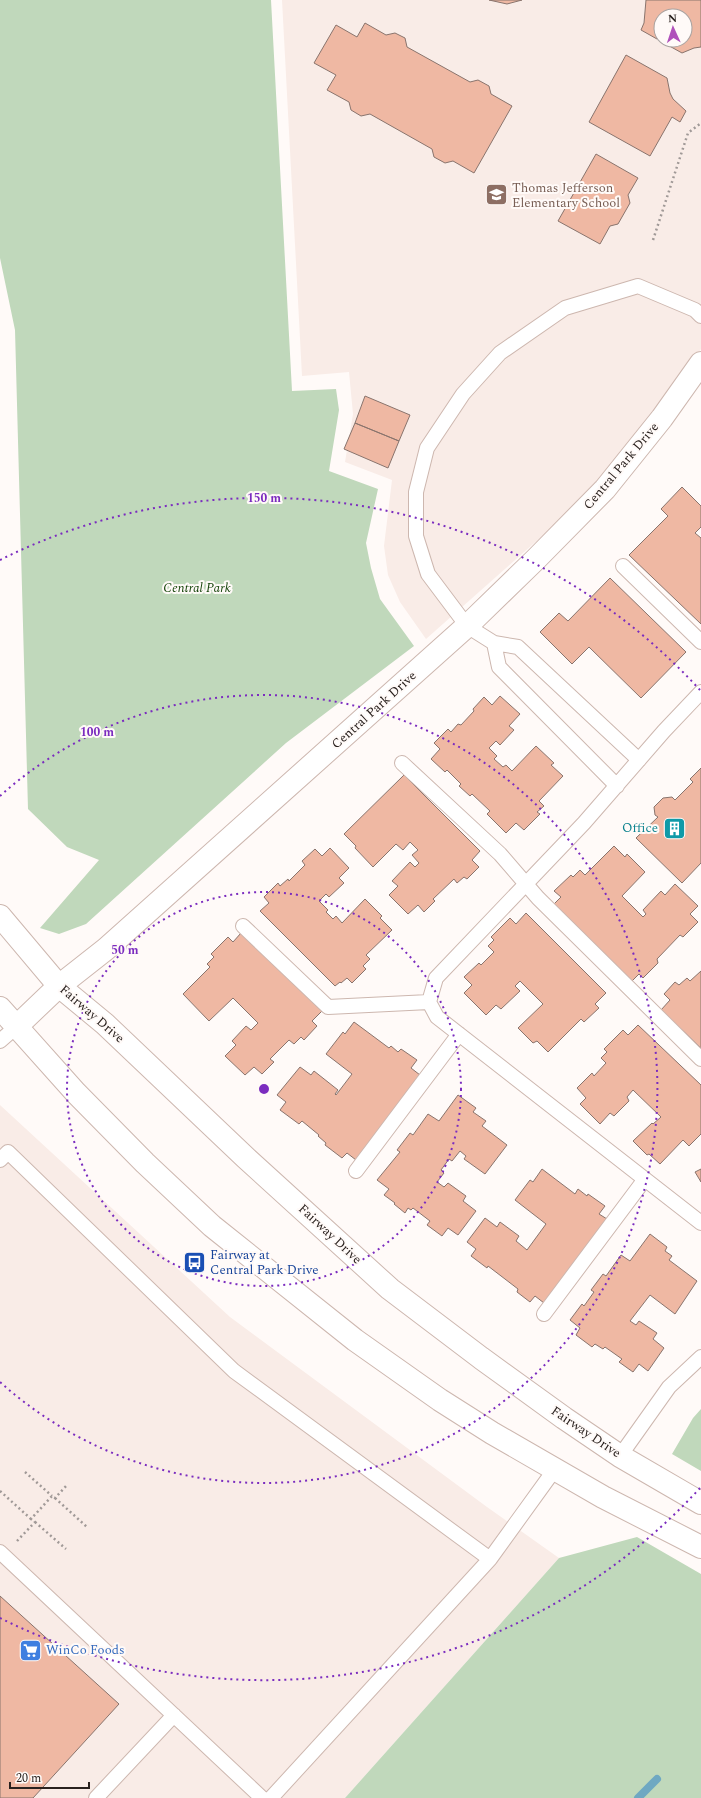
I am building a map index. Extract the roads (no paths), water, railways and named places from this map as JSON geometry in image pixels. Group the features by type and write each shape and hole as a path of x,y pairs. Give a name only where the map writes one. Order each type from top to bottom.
{"main road":[{"name":"Central Park Drive","path":"16,1027 59,986 111,944 467,626 605,489 662,418 701,363"},
{"name":"Fairway Drive","path":"0,916 59,986 105,1024 246,1158 390,1289 481,1358 620,1456 701,1503"},
{"path":"0,1008 76,1093 145,1163 218,1230 355,1340 440,1400 603,1497 695,1544"}],"lane":[{"path":"640,760 518,647 494,643 467,626 428,574 416,536 416,492 427,448 463,394 500,353 565,308 638,286 695,310 701,316"},
{"path":"624,566 701,642"},
{"path":"494,643 499,667 617,786"},
{"path":"701,692 617,786 436,978 429,1002 437,1017 701,1223"},
{"path":"402,763 500,854 544,904 701,1058"},
{"path":"243,926 328,1007 429,1002"},
{"path":"0,1041 16,1027"},
{"path":"356,1171 458,1034"},
{"path":"0,1160 8,1152 234,1371 490,1559"},
{"path":"544,1314 645,1178"},
{"path":"620,1456 669,1387 701,1357"},
{"path":"271,1798 490,1559 555,1469"},
{"path":"2,1554 262,1798"},
{"path":"96,1798 174,1716"}],"waterway":[{"path":"638,1798 657,1779"}],"place":[{"name":"Thomas Jefferson Elementary School","path":"497,195"},
{"name":"Office","path":"674,828"},
{"name":"Fairway at Central Park Drive","path":"194,1262"},
{"name":"WinCo Foods","path":"30,1650"}],"park label":[{"name":"Central Park","path":"197,588"}]}
